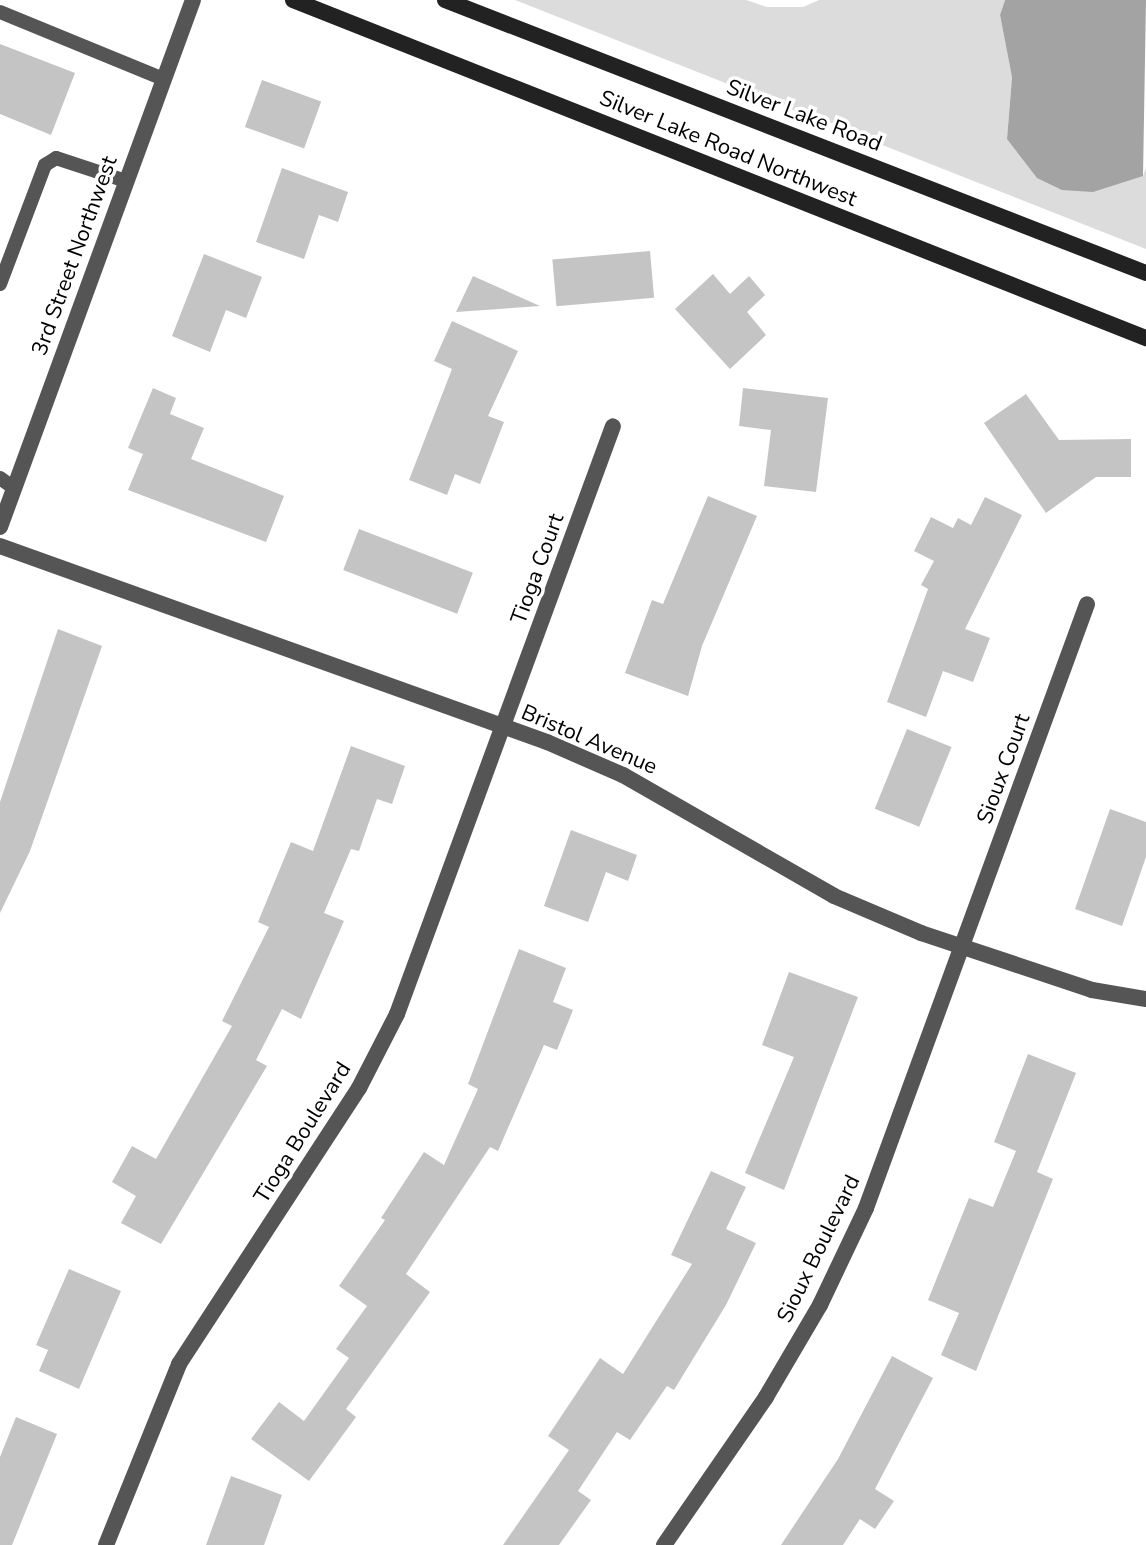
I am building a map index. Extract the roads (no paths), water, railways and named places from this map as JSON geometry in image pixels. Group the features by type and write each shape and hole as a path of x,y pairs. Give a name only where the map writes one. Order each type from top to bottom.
{"main road":[{"name":"Silver Lake Road Northwest","path":"293,0 1146,338"},
{"name":"Silver Lake Road","path":"445,0 1146,273"}],"street":[{"name":"3rd Street Northwest","path":"0,527 7,483 126,181 193,0"},
{"name":"Tioga Court","path":"505,727 613,426"},
{"name":"Bristol Avenue","path":"0,546 505,727 623,775 834,896 963,947 1092,990 1146,999"},
{"name":"Sioux Court","path":"963,947 1087,604"},
{"name":"Tioga Boulevard","path":"106,1545 179,1364 359,1088 397,1014 505,727"},
{"name":"Sioux Boulevard","path":"664,1545 766,1397 820,1305 866,1208 963,947"}],"lane":[{"path":"0,12 163,79"},
{"path":"0,284 45,165 56,158 126,181"}]}
